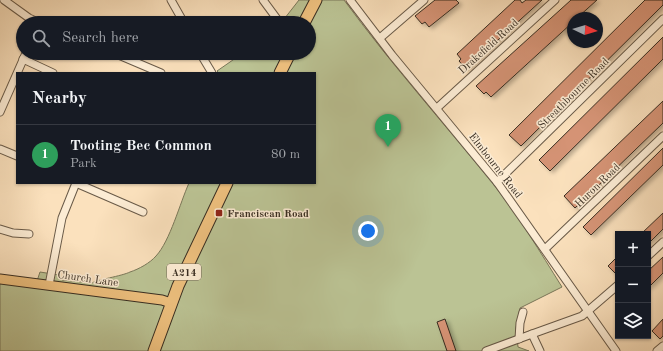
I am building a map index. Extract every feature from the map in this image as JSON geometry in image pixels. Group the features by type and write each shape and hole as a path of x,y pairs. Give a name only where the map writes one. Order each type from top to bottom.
{"highway":[{"path":"308,16 316,0"},
{"path":"280,72 286,60"},
{"name":"A214","path":"154,351 178,286 227,184"}],"main road":[{"name":"Church Lane","path":"0,279 162,300 171,303"}],"street":[{"path":"4,0 12,3 30,16"},
{"path":"171,0 180,16"},
{"path":"263,0 275,16"},
{"name":"Elmbourne Road","path":"350,0 497,182 616,351"},
{"path":"380,38 424,0"},
{"name":"Drakefield Road","path":"437,108 555,0"},
{"name":"Streathbourne Road","path":"497,182 663,19"},
{"path":"17,72 22,60"},
{"path":"31,60 51,72"},
{"path":"130,60 159,72"},
{"path":"204,60 211,72"},
{"path":"0,112 16,75"},
{"name":"Huron Road","path":"545,249 663,136"},
{"path":"0,149 16,156"},
{"path":"49,285 62,218 76,184"},
{"path":"78,184 143,212"},
{"path":"0,229 13,233 29,234"},
{"path":"651,253 663,242"},
{"path":"486,351 582,316 589,312 615,288"},
{"path":"519,339 520,323 523,312"},
{"path":"532,334 540,351"},
{"path":"657,351 663,346"}],"green space":[{"path":"299,0 344,0 512,209 562,287 520,308 516,328 518,347 529,351 0,351 0,282 35,287 40,272 59,275 62,280 92,283 141,267 154,259 166,241 189,184 316,184 316,72 217,71 233,60 316,60 316,16 286,16"}],"building":[{"path":"435,0 456,0 459,3 429,27 425,22 422,24 415,16"},
{"path":"515,0 520,0 522,3 526,0 542,0 466,69 459,61 461,59 457,54"},
{"path":"571,0 597,0 584,12 567,12 567,27 491,97 486,92 484,94 476,86"},
{"path":"645,0 663,0 663,5 521,146 509,135 597,48 603,48 603,42"},
{"path":"663,37 663,59 550,171 539,160"},
{"path":"663,101 663,123 575,208 564,196"},
{"path":"663,148 663,165 591,235 583,227"},
{"path":"663,213 663,229 651,241 651,231 644,231"},
{"path":"663,257 663,273 651,285 651,268"},
{"path":"615,259 615,273 608,266"},
{"path":"445,319 456,351 447,351 437,322"},
{"path":"663,319 663,336 660,339 652,331"}],"place":[{"name":"Tooting Bec Common","path":"388,147"},
{"name":"Franciscan Road","path":"219,213"}]}
